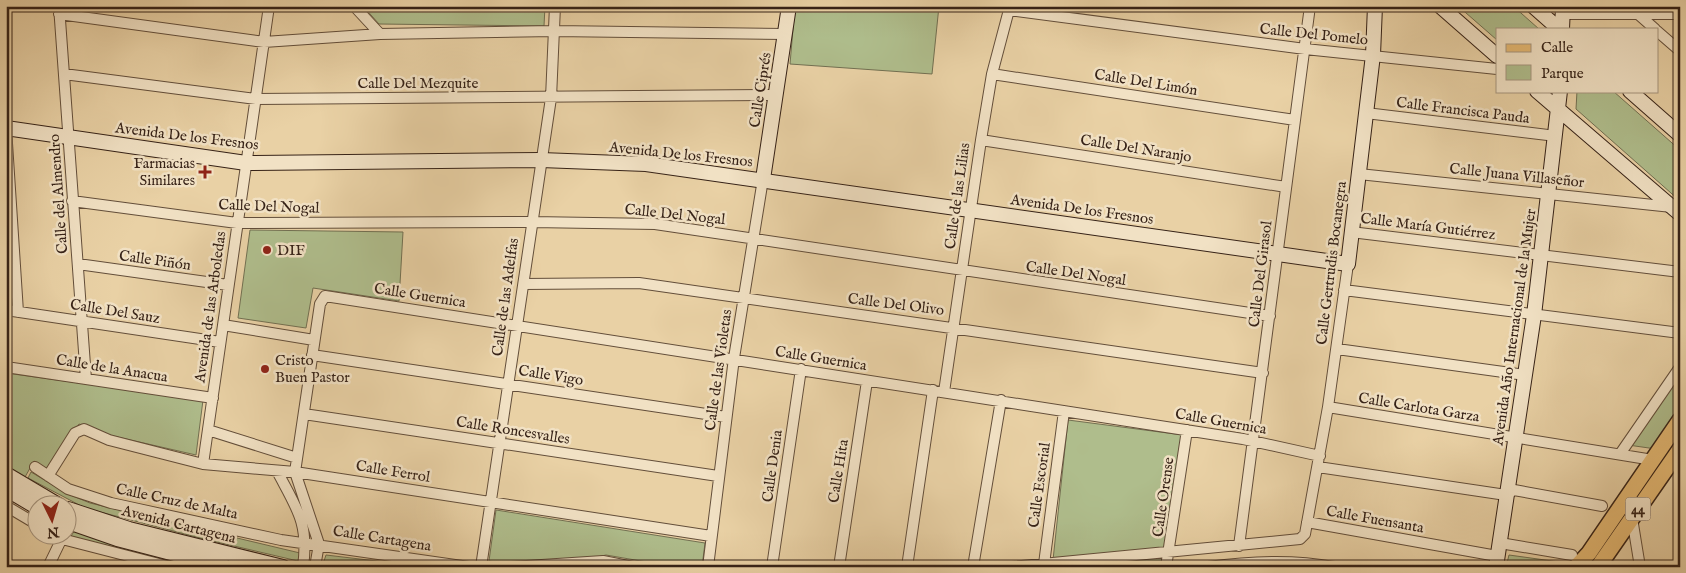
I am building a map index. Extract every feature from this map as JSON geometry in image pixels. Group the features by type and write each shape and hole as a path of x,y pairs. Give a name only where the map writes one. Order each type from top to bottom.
{"main road":[{"name":"44","path":"1574,561 1589,553 1676,426"},
{"name":"44","path":"1598,567 1678,455"}],"street":[{"name":"Avenida de las Arboledas","path":"203,464 269,6"},
{"path":"354,6 380,34"},
{"name":"Calle de las Adelfas","path":"481,567 550,98 555,6"},
{"name":"Calle Ciprés","path":"763,179 789,6"},
{"name":"Calle Del Girasol","path":"1239,546 1310,6"},
{"name":"Calle Gertrudis Bocanegra","path":"1307,522 1337,349 1373,55 1375,6"},
{"path":"1440,6 1496,55"},
{"path":"1533,6 1559,28"},
{"name":"Calle Del Pomelo","path":"1009,8 1305,49 1496,69"},
{"name":"Calle de las Lilias","path":"944,392 970,209 992,74 1009,8"},
{"path":"59,10 264,42 380,34 554,32 785,34"},
{"name":"Calle del Almendro","path":"59,10 78,264 80,320 86,379"},
{"path":"1560,28 1563,10 1680,14"},
{"path":"1638,14 1654,28"},
{"path":"1658,32 1680,51"},
{"name":"Calle Del Mezquite","path":"64,74 256,99 775,95"},
{"name":"Calle Del Limón","path":"992,74 1295,120"},
{"path":"1538,92 1676,211"},
{"name":"Avenida Año Internacional de la Mujer","path":"1498,555 1534,315 1540,255 1560,112 1560,92"},
{"path":"1631,92 1680,135"},
{"name":"Calle Francisca Pauda","path":"1366,114 1556,136"},
{"path":"6,128 11,254 18,312"},
{"name":"Avenida De los Fresnos","path":"6,128 246,162 540,160 646,164 763,179 1348,264"},
{"name":"Calle Del Naranjo","path":"981,140 1286,187"},
{"name":"Calle Juana Villaseñor","path":"1359,174 1548,194 1676,211"},
{"name":"Calle de las Violetas","path":"708,567 734,358 763,179"},
{"name":"Calle Del Nogal","path":"72,201 237,223 532,222 655,224 1270,316"},
{"name":"Calle María Gutiérrez","path":"1351,232 1680,272"},
{"name":"Calle Piñón","path":"78,264 228,285"},
{"name":"Calle Del Olivo","path":"524,284 639,283 743,300 953,327 1263,373"},
{"path":"1344,290 1680,333"},
{"name":"Calle Guernica","path":"314,340 320,304 323,298 329,296 1254,441 1319,461 1506,494 1514,490 1602,506"},
{"name":"Calle Del Sauz","path":"6,310 220,342"},
{"path":"223,325 314,340 295,472 319,544 315,567"},
{"path":"1337,349 1524,375"},
{"name":"Calle Vigo","path":"312,355 726,417"},
{"name":"Calle de la Anacua","path":"6,367 213,398"},
{"path":"1620,454 1680,367"},
{"name":"Calle Denia","path":"772,567 800,370"},
{"name":"Calle Hita","path":"838,567 867,381"},
{"path":"907,567 934,390"},
{"path":"973,567 1000,400"},
{"name":"Calle Carlota Garza","path":"1328,407 1652,460"},
{"name":"Calle Escorial","path":"1044,564 1064,411"},
{"name":"Calle Roncesvalles","path":"304,414 718,476"},
{"name":"Calle Ferrol","path":"48,476 75,433 84,429 109,440 203,464 295,472 711,536"},
{"path":"208,430 297,458"},
{"name":"Calle Orense","path":"1166,567 1170,552 1187,430"},
{"name":"Calle Cruz de Malta","path":"35,467 68,489 111,503 306,543 319,544"},
{"path":"278,471 297,508 305,531 306,543 303,567"},
{"path":"6,474 43,496"},
{"path":"6,489 28,502"},
{"path":"6,506 28,519"},
{"path":"1632,518 1640,567"},
{"name":"Avenida Cartagena","path":"78,520 129,529 283,567"},
{"name":"Avenida Cartagena","path":"78,522 117,539 225,567"},
{"name":"Calle Fuensanta","path":"1170,552 1300,539 1305,534 1307,522 1498,555 1574,561"},
{"path":"78,542 171,567"},
{"name":"Calle Cartagena","path":"319,544 469,567"},
{"path":"48,567 56,546"},
{"path":"1012,567 1170,552"},
{"path":"511,567 603,561 633,567"},
{"path":"1208,567 1256,561 1314,563 1334,567"}],"green space":[{"path":"363,6 545,6 544,26 379,24"},
{"path":"795,6 939,6 932,74 790,64"},
{"path":"1458,6 1513,6 1538,28 1496,28 1496,39"},
{"path":"1577,92 1614,92 1680,150 1680,201 1576,109"},
{"path":"250,230 403,232 399,301 313,288 306,328 238,318"},
{"path":"6,373 203,400 196,455 113,436 79,424 46,469 34,461 25,477 6,466"},
{"path":"1671,383 1680,389 1680,410 1656,449 1628,445"},
{"path":"1068,420 1183,435 1168,550 1053,560"},
{"path":"31,472 73,496 62,496 28,478"},
{"path":"78,498 90,503 300,553 298,561 85,508 78,504"},
{"path":"496,510 705,543 702,567 676,567 606,555 593,558 502,563 489,561"},
{"path":"78,531 203,567 181,567 78,540"},
{"path":"326,555 427,567 322,567"},
{"path":"1509,555 1574,564 1571,567 1506,567"},
{"path":"1163,557 1162,564 1146,567 1073,567"}],"place":[{"name":"Farmacias Similares","path":"205,172"},
{"name":"DIF","path":"267,250"},
{"name":"Cristo Buen Pastor","path":"265,369"}]}
